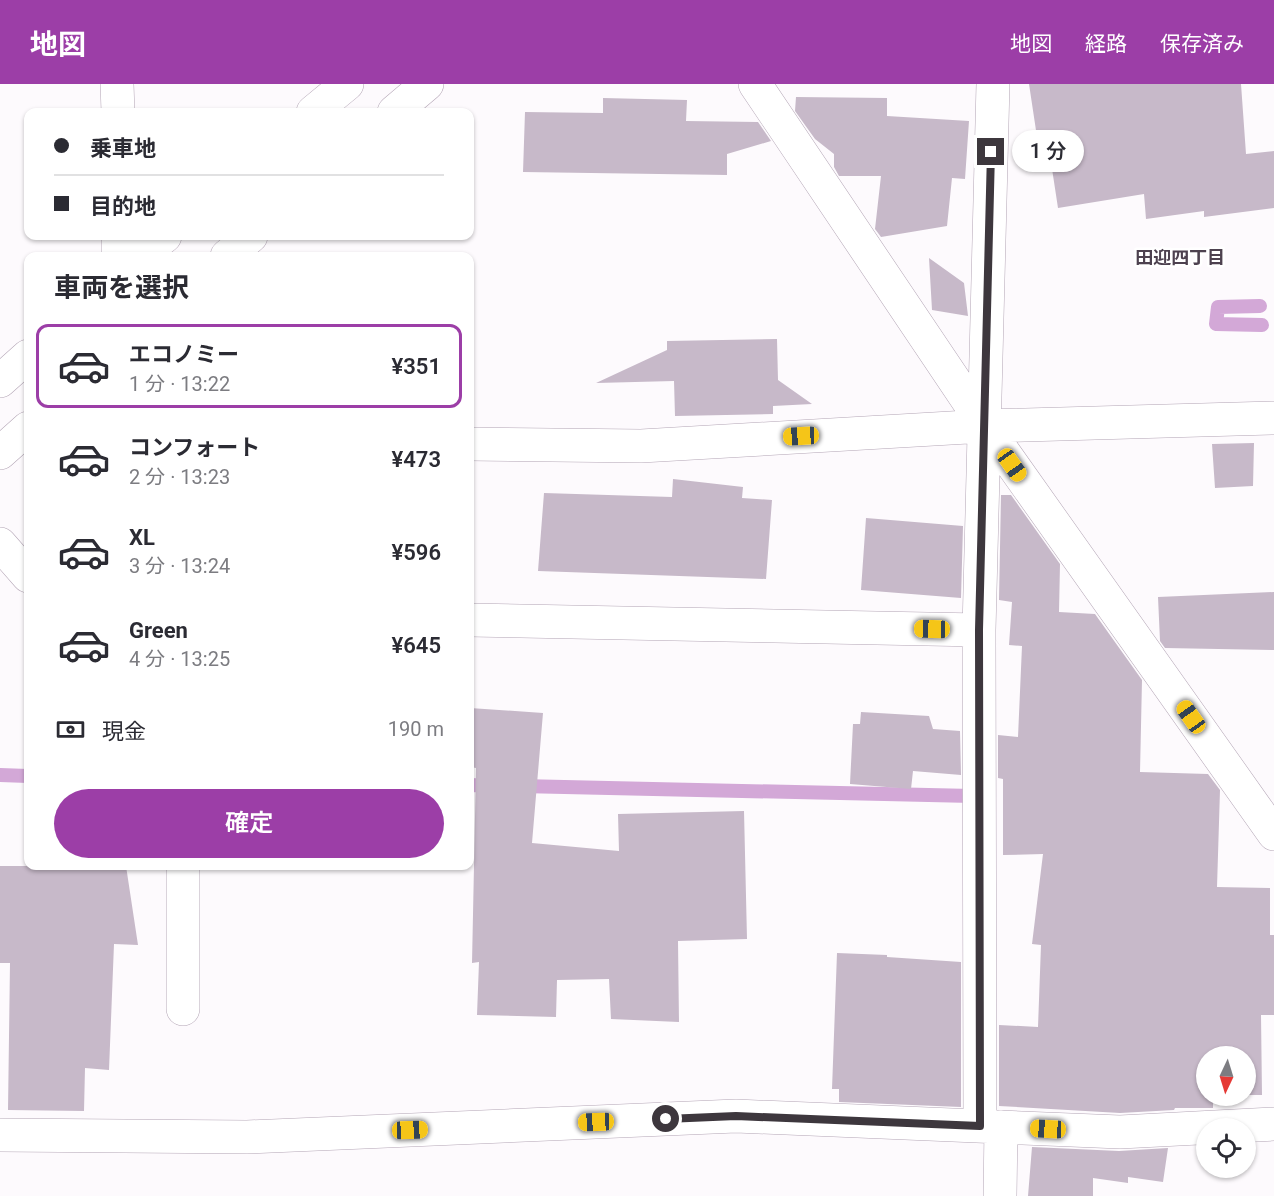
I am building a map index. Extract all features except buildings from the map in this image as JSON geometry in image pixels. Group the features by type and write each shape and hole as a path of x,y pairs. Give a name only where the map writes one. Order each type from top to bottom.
{"street":[{"path":"117,84 118,108"},
{"path":"318,108 347,84"},
{"path":"399,108 427,84"},
{"path":"755,84 985,426 1274,834"},
{"path":"993,84 979,630 990,1126 1000,1196"},
{"path":"145,252 160,240"},
{"path":"232,252 246,240"},
{"path":"0,381 24,360"},
{"path":"474,444 641,446 985,426 1274,417"},
{"path":"0,453 24,432"},
{"path":"0,544 24,571"},
{"path":"474,620 979,630"},
{"path":"183,870 183,1009"},
{"path":"0,1135 247,1137 736,1116 1120,1132 1274,1124"}],"waterway":[{"path":"1260,306 1218,307 1216,324 1262,325"},
{"path":"0,775 24,776"},
{"path":"474,785 494,786"},
{"path":"520,786 973,796"}],"district":[{"name":"田迎四丁目","path":"1180,258"}],"route":[{"path":"666,1119 736,1116 980,1126 979,630 991,152"}]}
